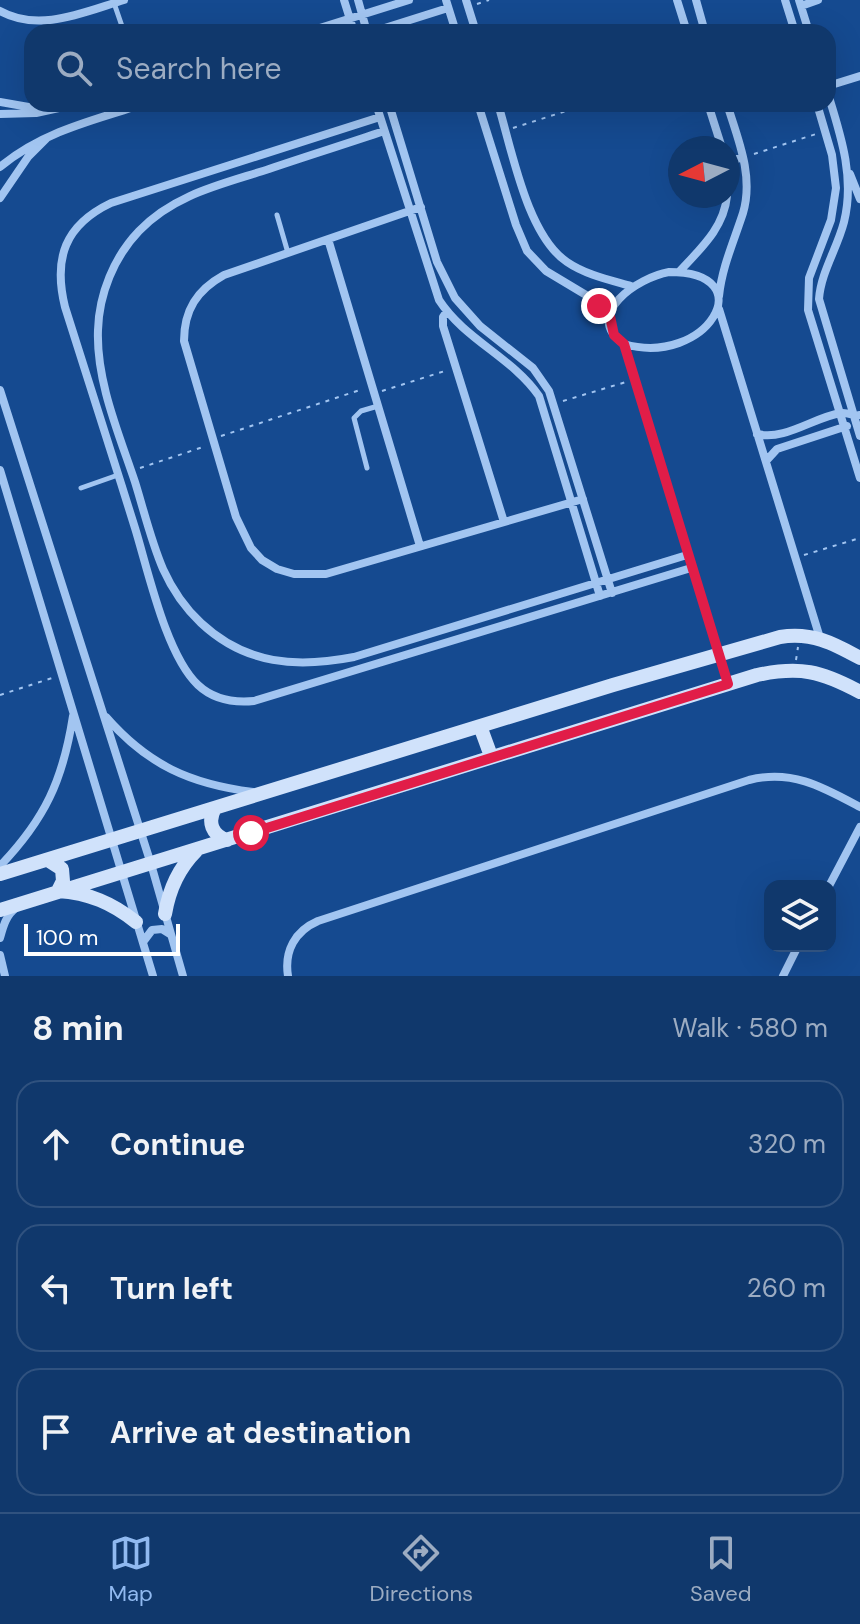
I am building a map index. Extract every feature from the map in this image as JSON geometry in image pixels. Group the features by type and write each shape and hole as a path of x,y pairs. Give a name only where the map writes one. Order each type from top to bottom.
{"street":[{"path":"344,0 352,24"},
{"path":"358,0 366,24"},
{"path":"333,24 409,0"},
{"path":"677,0 684,24"},
{"path":"696,0 703,24"},
{"path":"785,0 792,24"},
{"path":"807,24 800,3 818,0"},
{"path":"0,11 23,20 40,22 70,17 119,1"},
{"path":"467,3 474,24"},
{"path":"392,24 447,4 453,24"},
{"path":"836,84 860,76"},
{"path":"0,102 24,106"},
{"path":"0,114 26,112"},
{"path":"0,167 31,144 120,112"},
{"path":"378,112 433,285 447,311 471,335 519,372 539,396 600,596"},
{"path":"391,112 437,262 455,298 480,326 533,368 555,404 612,593"},
{"path":"481,112 527,251 546,271 586,295 610,316"},
{"path":"482,116 490,112"},
{"path":"500,112 535,221 548,244 582,271 631,286"},
{"path":"711,112 718,136"},
{"path":"729,112 743,157 745,202 723,271 719,309 820,638"},
{"path":"819,112 835,171 834,204 809,278 806,299 860,478"},
{"path":"833,112 847,166 860,199"},
{"path":"380,117 111,203 81,222 70,236 63,253 60,270 65,307 155,593 177,653 196,683 208,693 238,702 297,690 691,568"},
{"path":"384,131 199,192 167,207 138,232 115,265 102,301 98,351 102,375 156,549 172,587 202,624 221,639 265,659 312,664 354,657 687,555"},
{"path":"0,198 28,157 51,135"},
{"path":"847,166 844,221 823,276 819,299 857,416 860,436"},
{"path":"195,176 199,192"},
{"path":"421,207 217,279 197,294 184,325 184,341 242,533 262,560 277,569 294,574 326,574 583,499"},
{"path":"679,272 711,237 721,221 724,208"},
{"path":"328,239 420,546"},
{"path":"719,297 714,286 704,278 679,272 649,276 631,286 617,301 610,316 614,335 624,344 728,684"},
{"path":"624,344 656,349 678,345 706,328 719,309"},
{"path":"447,311 442,321 504,522"},
{"path":"0,390 151,864 183,976"},
{"path":"757,434 773,435 840,414 857,416"},
{"path":"766,462 777,449 844,428 857,416"},
{"path":"0,470 153,976"},
{"path":"118,475 131,471"},
{"path":"155,593 172,587"},
{"path":"0,874 780,637 799,635 820,638 860,658"},
{"path":"0,910 757,675 795,669 824,675 860,692"},
{"path":"0,866 28,836 54,793 66,756 74,711"},
{"path":"104,715 147,756 173,771 201,783 262,793"},
{"path":"480,726 491,756"},
{"path":"288,976 290,946 304,928 318,921 749,780 777,776 807,780 860,807"},
{"path":"215,808 212,827 215,834 227,840"},
{"path":"832,880 860,827"},
{"path":"165,914 177,875 196,850"},
{"path":"48,860 62,869 63,881 58,891"},
{"path":"58,891 79,892 99,899 136,922"},
{"path":"0,938 11,912 22,903"},
{"path":"143,942 148,933 157,929 171,934"},
{"path":"783,976 795,952"},
{"path":"0,955 5,976"}],"lane":[{"path":"119,1 123,24"},
{"path":"277,215 288,253"},
{"path":"367,468 353,421 358,413 378,406"},
{"path":"81,488 118,475"}],"path":[{"path":"467,3 489,0"},
{"path":"506,131 564,112"},
{"path":"743,157 825,132"},
{"path":"131,471 213,441 373,390 457,368"},
{"path":"555,404 634,379"},
{"path":"795,558 860,538"},
{"path":"795,669 799,635"},
{"path":"0,695 62,674"}],"route":[{"path":"251,833 728,684 624,344 614,335 610,316 599,306"}]}
